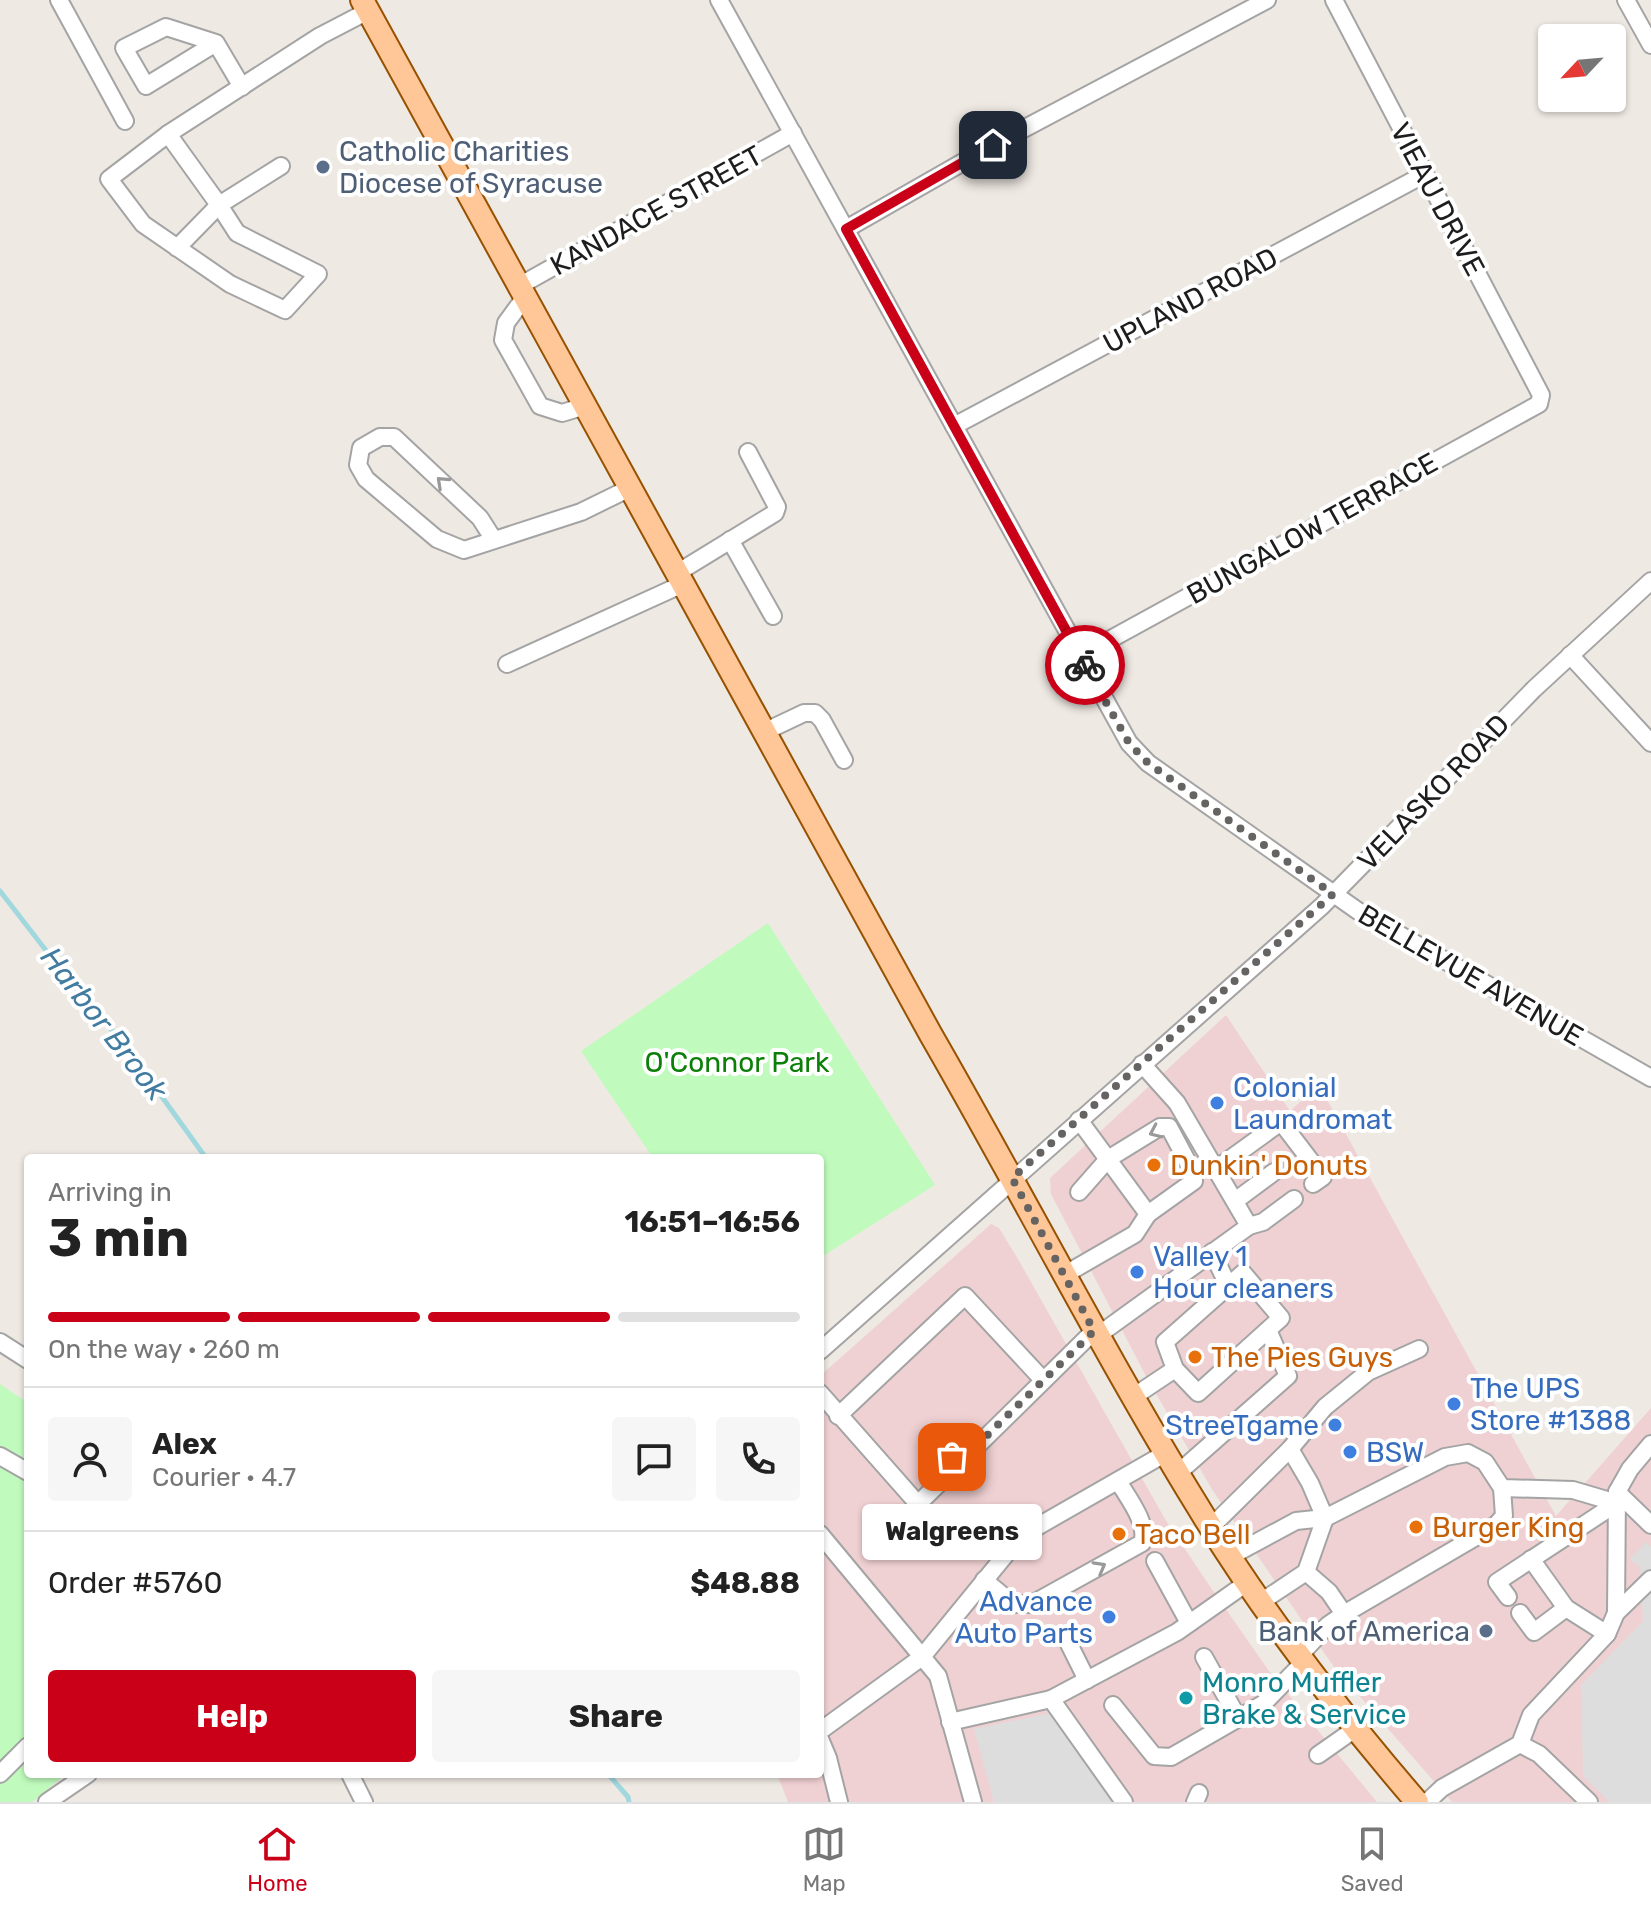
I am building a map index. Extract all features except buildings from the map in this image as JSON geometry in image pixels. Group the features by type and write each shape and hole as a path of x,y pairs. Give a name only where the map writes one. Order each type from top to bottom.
{"main road":[{"path":"365,6 1095,1333 1211,1527 1261,1602 1301,1660 1417,1802"}],"street":[{"path":"59,0 125,121"},
{"name":"BELLEVUE AVENUE","path":"719,0 1129,743 1148,763 1358,911 1651,1078"},
{"path":"846,229 993,145 1267,0"},
{"name":"VIEAU DRIVE","path":"1334,0 1541,398"},
{"path":"1626,0 1651,45"},
{"path":"168,134 237,233 318,274 285,310 230,284 143,224 109,179 168,134 365,6"},
{"path":"216,43 146,86 124,48 166,27 216,43 242,87"},
{"name":"KANDACE STREET","path":"522,292 793,133"},
{"path":"177,248 219,205 281,166"},
{"name":"UPLAND ROAD","path":"954,426 1425,174"},
{"path":"522,292 506,323 503,340 540,406 562,413 585,406"},
{"name":"BUNGALOW TERRACE","path":"1080,656 1534,407 1541,398"},
{"path":"494,540 480,518 394,437 380,437 361,448 358,465 366,479 437,539 464,550 581,512 630,488"},
{"path":"507,664 680,578 730,540 775,513 777,507 748,452"},
{"path":"730,540 773,616"},
{"name":"VELASKO ROAD","path":"824,1347 1333,894 1534,689 1651,581"},
{"path":"1570,655 1651,743"},
{"path":"764,732 804,713 815,713 844,760"},
{"path":"1142,1064 1177,1103 1249,1226"},
{"path":"1079,1120 1148,1214"},
{"path":"1216,1169 1281,1122 1296,1155 1323,1177 1313,1184"},
{"path":"1064,1275 1135,1234 1148,1214 1194,1181 1194,1174 1169,1127 1160,1127 1108,1159 1079,1192"},
{"path":"1235,1201 1274,1172"},
{"path":"923,1499 1095,1333 1249,1226 1263,1222 1294,1199"},
{"path":"1212,1252 1228,1285"},
{"path":"1243,1273 1281,1318 1268,1330 1198,1393 1175,1369 1165,1342 1243,1273"},
{"path":"838,1416 965,1296 1043,1380"},
{"path":"1178,1473 1288,1376 1268,1330"},
{"path":"0,1342 24,1357"},
{"path":"1211,1527 1290,1449 1325,1407 1368,1372 1419,1349"},
{"path":"1133,1397 1175,1369"},
{"path":"824,1400 923,1499"},
{"path":"1616,1613 1617,1498 1630,1469 1651,1444"},
{"path":"1261,1602 1306,1572 1325,1518 1310,1483 1290,1449"},
{"path":"952,1457 972,1450"},
{"path":"824,1728 922,1657 1007,1553 1035,1528 1166,1453"},
{"path":"1113,1705 1154,1756 1171,1757 1263,1704 1328,1625 1496,1525 1504,1516 1502,1488 1485,1462 1468,1453 1445,1457 1325,1518 1296,1521 1231,1556"},
{"path":"0,1456 24,1470"},
{"path":"923,1499 929,1481 938,1471"},
{"path":"984,1580 1013,1604 1032,1604 1142,1543 1145,1535 1142,1526 1118,1481"},
{"path":"1502,1488 1573,1490 1617,1498 1651,1525"},
{"path":"1508,1597 1497,1582 1617,1498"},
{"path":"824,1539 938,1676 973,1802"},
{"path":"1531,1559 1566,1608 1607,1634"},
{"path":"1155,1561 1189,1623"},
{"path":"1306,1572 1329,1592 1344,1614"},
{"path":"1427,1802 1442,1788 1520,1744 1531,1715 1607,1634 1616,1613 1651,1579"},
{"path":"950,1722 1051,1699 1189,1623 1248,1582"},
{"path":"1520,1613 1534,1632 1566,1608"},
{"path":"1064,1634 1087,1680"},
{"path":"1204,1657 1238,1718"},
{"path":"1051,1699 1124,1802"},
{"path":"1318,1755 1355,1729"},
{"path":"1520,1744 1539,1754 1589,1802"},
{"path":"824,1748 839,1802"},
{"path":"0,1774 24,1750"},
{"path":"47,1802 82,1778"},
{"path":"352,1778 364,1802"}],"shaded area":[{"path":"1226,1015 1290,1111 1319,1085 1556,1516 1651,1408 1651,1802 1452,1802 1334,1667 1213,1491 1148,1380 1051,1194 1050,1178"},
{"path":"991,1224 999,1228 1165,1519 1269,1671 1377,1802 788,1802 779,1778 824,1778 824,1372"},
{"path":"1646,1542 1651,1547 1651,1802 1610,1802 1583,1776 1581,1685 1643,1621 1640,1567 1630,1559"},
{"path":"1051,1713 1115,1802 994,1802 974,1729"}],"green space":[{"name":"O'Connor Park","path":"768,923 935,1185 824,1255 824,1154 650,1154 581,1051"},
{"path":"0,1384 24,1400 24,1778 61,1778 32,1802 0,1802"}],"waterway":[{"name":"Harbor Brook","path":"0,891 82,997 121,1040 203,1154"},
{"name":"Harbor Brook","path":"611,1778 629,1802"}],"tunnel":[{"path":"1274,1172 1291,1159"},
{"path":"938,1471 952,1457"}],"way so far":[{"path":"952,1457 972,1450 1094,1331 1012,1178 1333,894 1148,763 1129,743 1085,665"}],"place":[{"name":"Catholic Charities Diocese of Syracuse","path":"323,167"},
{"name":"Colonial Laundromat","path":"1217,1103"},
{"name":"Dunkin' Donuts","path":"1154,1165"},
{"name":"Valley 1 Hour cleaners","path":"1137,1272"},
{"name":"The Pies Guys","path":"1195,1357"},
{"name":"The UPS Store #1388","path":"1454,1404"},
{"name":"StreeTgame","path":"1335,1425"},
{"name":"BSW","path":"1350,1452"},
{"name":"Walgreens","path":"952,1457"},
{"name":"Burger King","path":"1416,1527"},
{"name":"Taco Bell","path":"1119,1534"},
{"name":"Advance Auto Parts","path":"1109,1617"},
{"name":"Bank of America","path":"1486,1631"},
{"name":"Monro Muffler Brake & Service","path":"1186,1698"}],"route":[{"path":"993,145 846,229 1085,665"}]}
